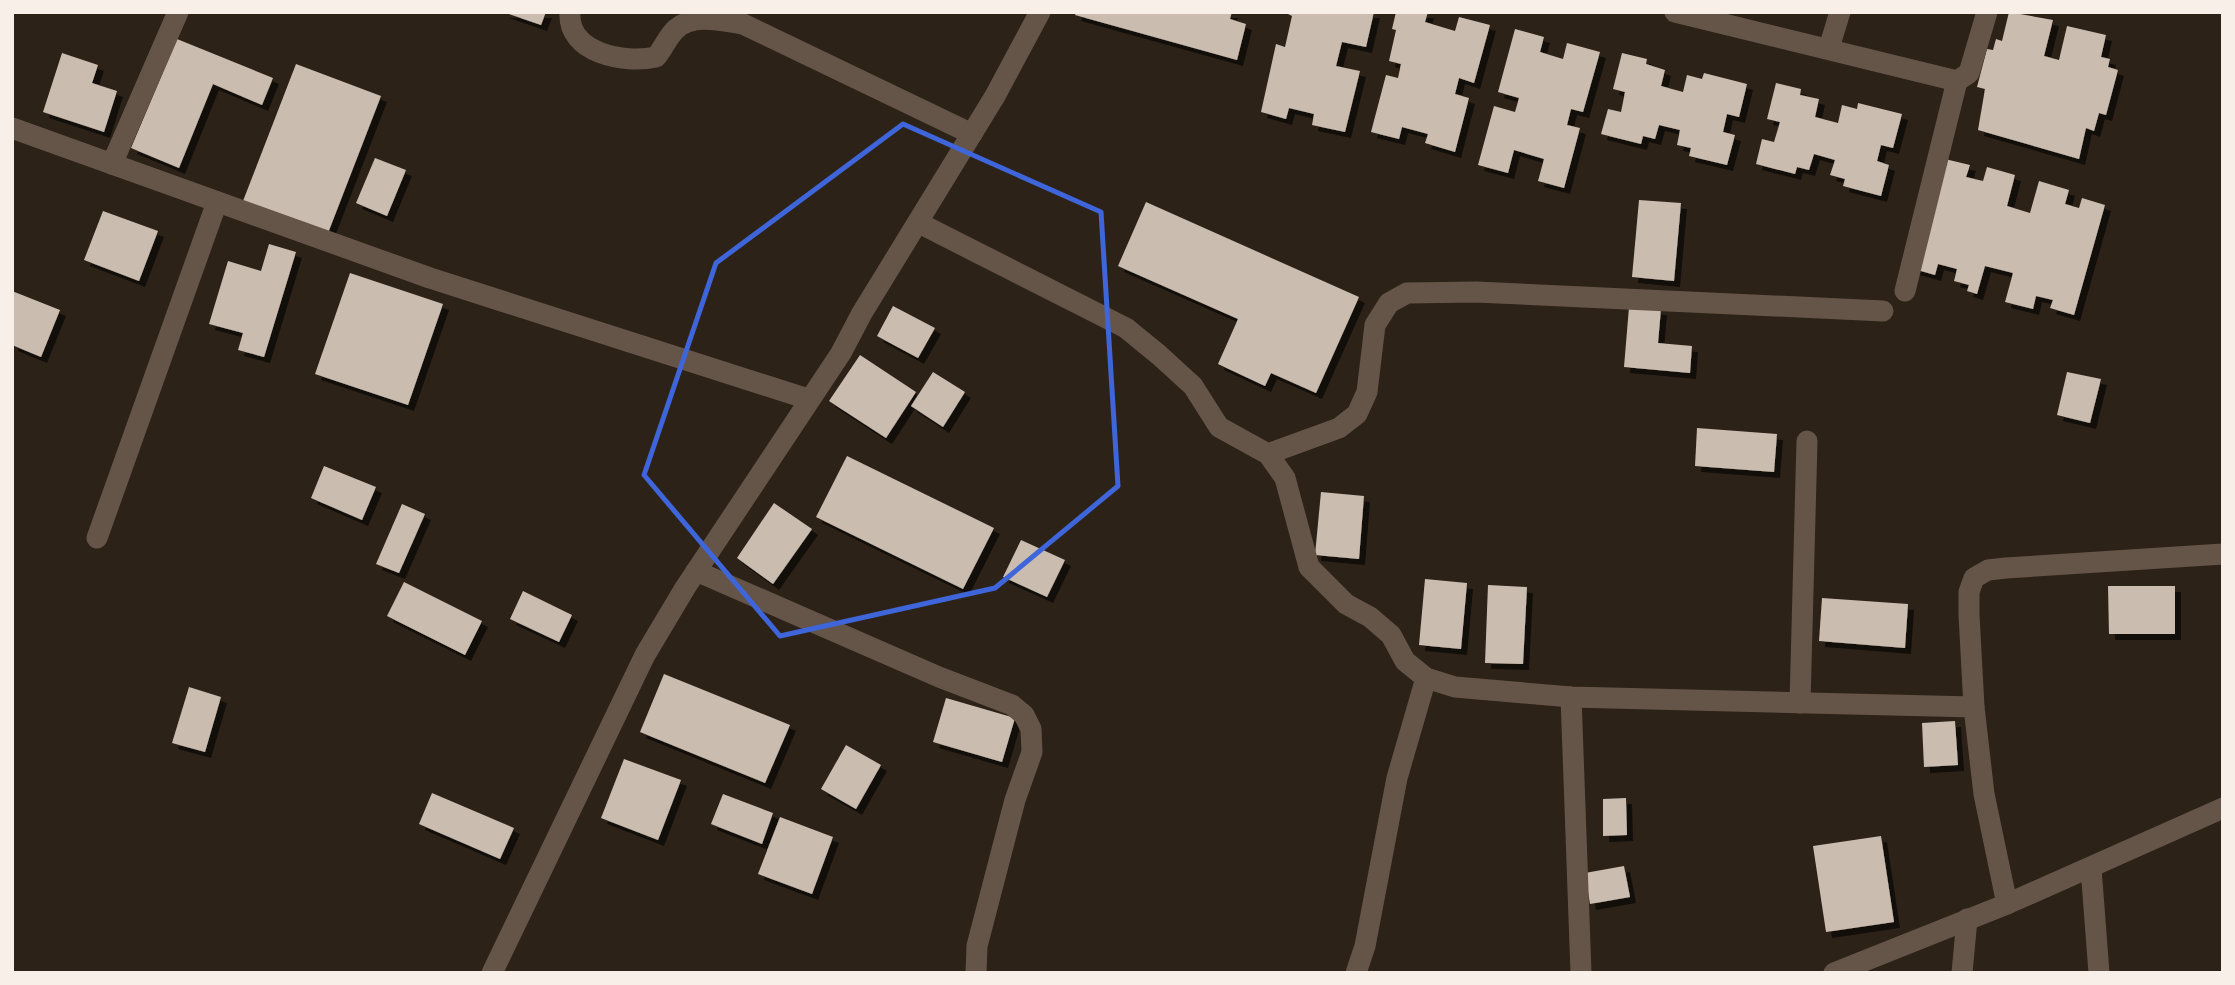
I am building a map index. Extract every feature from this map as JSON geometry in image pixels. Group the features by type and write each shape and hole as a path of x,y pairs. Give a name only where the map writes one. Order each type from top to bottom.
{"street":[{"path":"112,164 178,12"},
{"path":"570,12 569,25 573,36 584,45 624,59 640,61 656,57 674,30 697,16 746,18 972,134"},
{"path":"492,973 520,920 605,733 645,655 808,399 841,354 862,313 972,134 1040,12"},
{"path":"1675,12 1957,81"},
{"path":"1829,48 1840,12"},
{"path":"1905,291 1957,81 1969,73 1987,12"},
{"path":"12,128 430,278 808,399"},
{"path":"97,538 217,202"},
{"path":"919,223 1126,328 1193,386 1219,427 1268,454 1285,478 1309,567 1346,604 1370,617 1391,635 1405,661 1426,678 1455,687 1571,697 1974,707"},
{"path":"1268,454 1339,428 1357,414 1367,392 1375,325 1389,303 1407,293 1476,292 1883,311"},
{"path":"1800,703 1807,441"},
{"path":"2007,904 1984,794 1974,707 1969,592 1974,579 1981,574 2006,568 2223,554"},
{"path":"696,571 939,677 1012,705 1024,715 1031,729 1032,752 1016,800 977,946 976,973"},
{"path":"1356,973 1365,946 1397,778 1426,678"},
{"path":"1571,697 1581,973"},
{"path":"1834,973 2007,904 2223,807"},
{"path":"2091,868 2099,973"},
{"path":"1962,973 1967,919"}],"highlighted area":[{"path":"903,124 1101,212 1118,486 995,588 780,636 644,475 716,263"}],"building":[{"path":"503,12 546,12 541,25"},
{"path":"1076,12 1232,12 1230,19 1246,24 1237,60 1075,15"},
{"path":"1284,12 1374,12 1366,47 1342,42 1336,66 1360,71 1345,132 1312,125 1314,114 1289,108 1286,119 1261,112 1276,44 1285,47 1292,16"},
{"path":"1396,12 1428,12 1425,22 1455,31 1459,17 1490,25 1474,83 1459,78 1455,94 1469,98 1455,152 1425,143 1428,134 1402,127 1399,139 1371,132 1386,75 1398,78 1401,64 1389,61 1396,30 1392,29"},
{"path":"2009,12 2053,20 2044,56 2059,60 2067,26 2106,35 2101,57 2110,59 2108,67 2118,70 2106,115 2099,113 2094,131 2086,128 2079,159 1978,130 1985,89 1977,87 1987,49 1993,50 1996,39 2002,41"},
{"path":"1515,29 1544,37 1540,52 1563,59 1567,43 1600,52 1583,112 1571,109 1567,125 1580,128 1564,188 1538,181 1544,159 1514,150 1508,173 1478,165 1494,106 1515,112 1519,98 1498,92"},
{"path":"177,39 273,78 262,105 213,84 179,168 131,148"},
{"path":"62,53 98,65 92,83 117,91 104,132 43,112"},
{"path":"1622,53 1647,59 1646,64 1665,70 1661,86 1683,92 1687,75 1702,79 1704,73 1747,84 1739,117 1727,114 1723,132 1735,135 1727,165 1689,156 1691,148 1677,145 1680,130 1659,125 1655,139 1643,136 1641,144 1601,134 1608,109 1621,112 1625,92 1613,89"},
{"path":"296,64 381,96 328,233 243,201"},
{"path":"1776,83 1801,89 1800,95 1819,99 1815,117 1838,123 1842,105 1857,109 1858,103 1902,114 1893,148 1881,145 1877,161 1889,165 1881,196 1843,186 1845,179 1830,175 1835,160 1814,154 1809,170 1797,167 1795,174 1756,164 1762,139 1774,142 1780,122 1767,119"},
{"path":"375,158 406,170 387,216 356,203"},
{"path":"1945,159 1970,165 1966,177 1983,181 1987,167 2015,175 2007,206 2030,213 2039,181 2069,190 2065,204 2079,208 2082,198 2105,205 2074,315 2050,308 2053,300 2036,296 2033,309 2005,302 2013,273 1985,266 1977,294 1967,291 1969,285 1954,281 1957,269 1938,264 1935,275 1914,269"},
{"path":"1639,200 1681,203 1674,281 1632,277"},
{"path":"1146,202 1359,297 1316,393 1271,373 1265,386 1218,364 1238,319 1118,266"},
{"path":"103,211 158,231 139,281 84,260"},
{"path":"269,244 296,252 264,357 238,350 243,333 209,324 228,261 261,271"},
{"path":"350,273 443,304 408,405 315,374"},
{"path":"12,291 60,310 41,357 12,345"},
{"path":"893,306 935,328 918,358 877,336"},
{"path":"1629,307 1661,309 1658,343 1692,346 1690,373 1624,367"},
{"path":"860,355 916,392 886,438 829,401"},
{"path":"933,372 965,392 943,427 911,406"},
{"path":"2067,372 2101,379 2090,423 2057,415"},
{"path":"1697,428 1777,434 1774,472 1695,466"},
{"path":"847,456 994,528 963,589 816,517"},
{"path":"324,466 376,487 362,520 311,498"},
{"path":"1321,492 1364,496 1359,559 1315,555"},
{"path":"774,503 812,529 773,584 737,558"},
{"path":"402,504 425,514 399,573 376,564"},
{"path":"1021,540 1065,560 1047,597 1003,577"},
{"path":"1425,579 1467,583 1461,649 1419,645"},
{"path":"404,582 482,621 465,655 387,616"},
{"path":"1488,585 1527,587 1523,664 1485,663"},
{"path":"2108,586 2175,586 2175,634 2109,634"},
{"path":"523,591 572,615 559,642 510,619"},
{"path":"1822,598 1908,604 1905,648 1819,641"},
{"path":"664,674 790,725 765,783 640,732"},
{"path":"189,687 221,697 205,752 172,743"},
{"path":"946,698 1015,718 1002,762 933,742"},
{"path":"1955,721 1958,765 1924,767 1922,723"},
{"path":"846,745 881,765 856,809 821,789"},
{"path":"624,759 681,780 658,840 601,818"},
{"path":"432,793 514,828 500,859 419,824"},
{"path":"723,794 773,813 762,844 711,824"},
{"path":"1626,798 1627,835 1603,836 1603,799"},
{"path":"780,817 833,837 812,894 758,874"},
{"path":"1881,836 1894,922 1826,932 1813,846"},
{"path":"1624,866 1630,897 1590,904 1585,873"}]}
